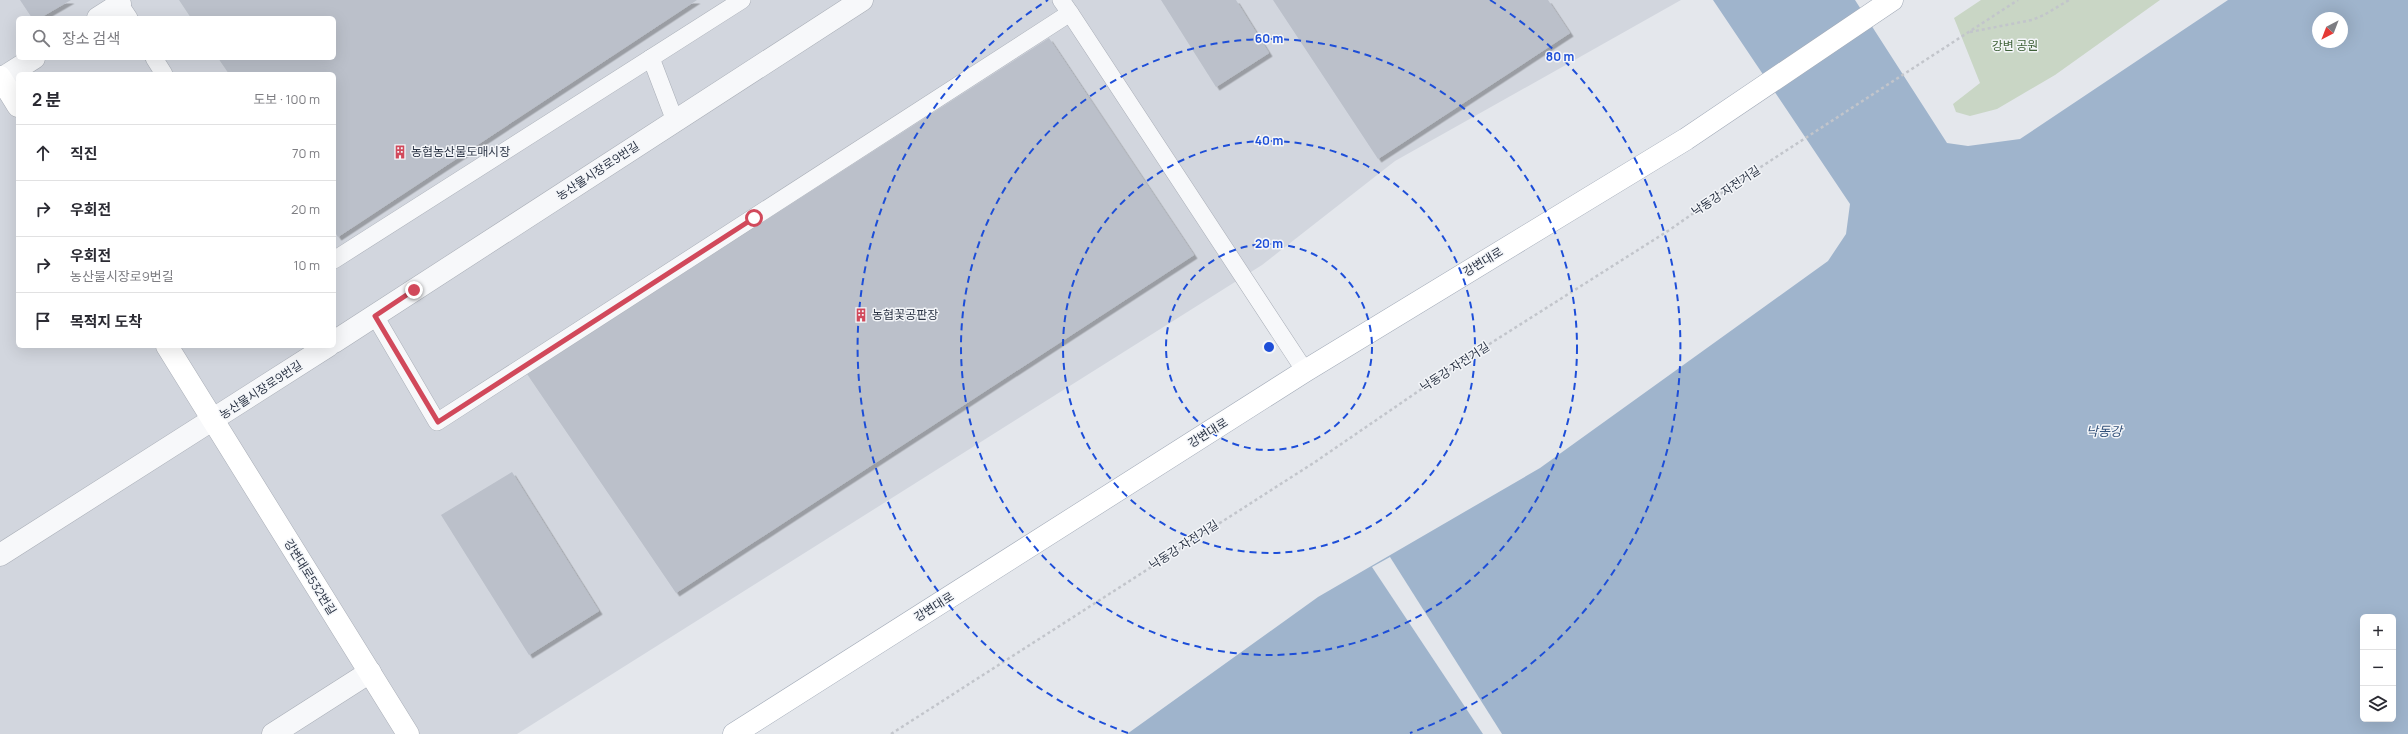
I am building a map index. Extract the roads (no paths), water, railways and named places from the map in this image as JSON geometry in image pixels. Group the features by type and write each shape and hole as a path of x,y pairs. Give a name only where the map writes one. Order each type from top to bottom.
{"main road":[{"name":"강변대로","path":"734,734 1305,371 1686,139 1892,0"},
{"path":"0,78 16,103"},
{"name":"강변대로532번길","path":"168,348 408,734"}],"street":[{"name":"농산물시장로9번길","path":"336,341 862,0"},
{"path":"102,16 122,7"},
{"path":"0,78 31,60"},
{"name":"농산물시장로9번길","path":"213,420 325,348"},
{"path":"0,555 213,420"},
{"path":"272,734 370,672"}],"lane":[{"path":"336,259 742,0"},
{"path":"375,316 438,422 1065,7 1305,371"},
{"path":"651,58 675,121"},
{"path":"155,60 163,72"}],"water":[{"name":"낙동강","path":"1713,0 1855,0 1947,143 1968,146 2020,139 2228,0 2408,0 2408,734 1127,734 1318,597 1540,468 1828,261 1846,234 1850,204"}],"place":[{"name":"농협농산물도매시장","path":"400,152"},
{"name":"농협꽃공판장","path":"861,315"}],"park label":[{"name":"강변 공원","path":"2015,46"}]}
